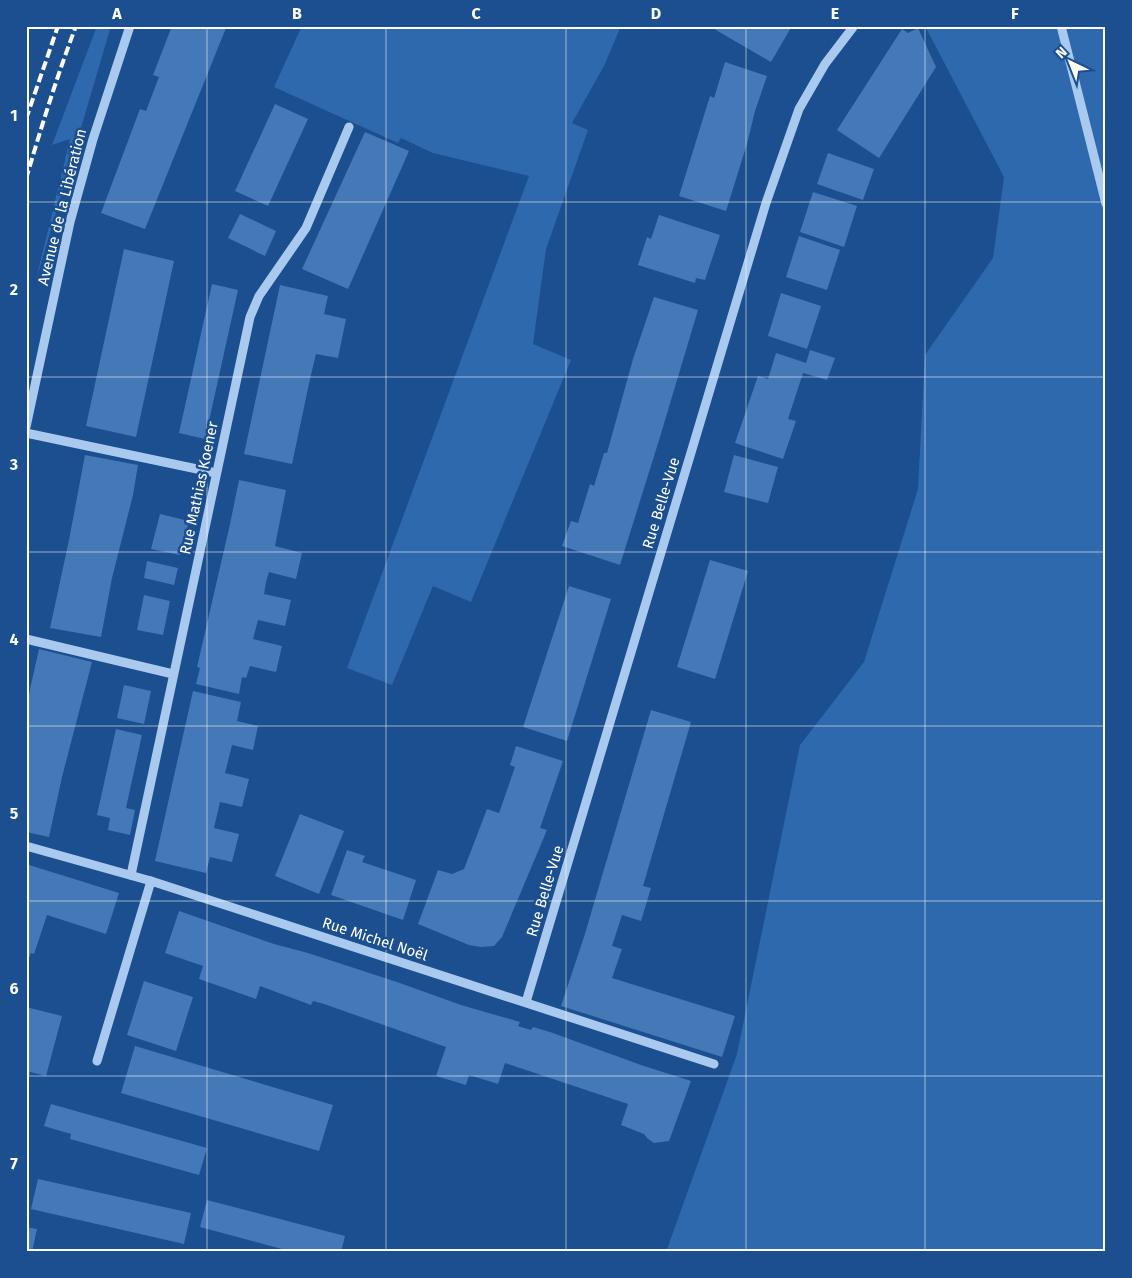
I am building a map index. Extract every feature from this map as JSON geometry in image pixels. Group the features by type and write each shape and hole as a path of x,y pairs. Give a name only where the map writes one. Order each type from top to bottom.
{"street":[{"name":"Avenue de la Libération","path":"26,427 70,222 93,139 130,26"},
{"name":"Rue Belle-Vue","path":"526,1002 766,203 799,109 825,64 854,26"},
{"path":"1061,26 1106,204"},
{"name":"Rue Mathias Koener","path":"131,875 250,317 259,296 306,228 349,127"},
{"path":"26,434 216,473"},
{"path":"26,639 173,674"},
{"name":"Rue Michel Noël","path":"26,846 151,881 714,1064"},
{"path":"97,1062 151,881"}],"shaded area":[{"path":"97,26 111,26 35,284 70,139 52,145"},
{"path":"302,26 621,26 604,66 572,123 588,130 546,249 533,344 571,360 471,602 433,586 392,685 347,668 529,176 433,153 401,138 398,143 274,87"},
{"path":"925,26 1106,26 1106,1252 666,1252 737,1054 800,745 864,662 918,489 925,355 993,258 1004,177"}],"building":[{"path":"172,26 222,26 226,28 145,229 101,213 140,109 146,111 159,77 153,75"},
{"path":"709,26 792,26 771,62"},
{"path":"918,28 936,67 879,158 837,130 902,29 908,33"},
{"path":"725,62 767,76 726,211 679,196 710,96 714,98"},
{"path":"275,104 308,119 268,206 235,191"},
{"path":"365,132 409,151 348,289 302,269"},
{"path":"828,153 874,169 863,200 817,184"},
{"path":"813,192 857,206 844,247 800,232"},
{"path":"240,214 276,231 265,256 228,238"},
{"path":"659,215 720,235 705,280 696,278 695,283 638,265 647,237 651,239"},
{"path":"799,236 840,250 827,290 786,277"},
{"path":"124,249 174,261 136,437 86,426"},
{"path":"212,284 238,290 205,439 179,433"},
{"path":"280,285 328,296 324,314 346,319 338,358 316,354 292,464 244,454"},
{"path":"781,293 821,306 807,349 768,336"},
{"path":"654,297 698,310 620,565 562,546 571,521 578,523 590,484 594,486 604,453 607,453 633,359"},
{"path":"810,350 835,358 827,380 803,373 788,419 796,421 783,459 735,443 758,376 768,379 776,353 806,363"},
{"path":"85,455 138,465 133,495 112,578 101,637 50,628"},
{"path":"734,455 778,467 768,503 724,492"},
{"path":"239,480 286,490 275,546 302,553 296,579 269,572 266,582 264,594 291,600 285,626 258,620 253,639 282,646 276,672 250,666 246,678 242,677 239,694 196,684 200,668 197,667"},
{"path":"160,514 189,521 180,555 151,549"},
{"path":"710,560 748,571 715,679 677,667"},
{"path":"147,561 178,568 174,585 144,578"},
{"path":"569,586 611,599 567,741 523,727"},
{"path":"144,595 170,601 163,635 137,630"},
{"path":"39,649 92,662 62,777 49,837 26,832 26,707"},
{"path":"124,685 151,691 144,724 117,718"},
{"path":"193,691 241,702 237,721 258,726 253,750 232,745 225,773 249,779 242,807 220,802 214,828 239,834 232,862 210,857 206,873 155,861"},
{"path":"651,710 691,722 643,886 651,888 641,921 622,915 612,946 622,949 612,978 735,1016 722,1057 561,1006 584,937"},
{"path":"116,729 142,735 126,808 135,810 130,835 108,830 110,818 97,815"},
{"path":"516,746 563,761 540,828 547,830 502,937 494,946 481,947 469,945 418,924 438,870 452,874 464,869 487,809 499,813 515,767 510,765"},
{"path":"300,814 344,831 319,894 275,876"},
{"path":"347,850 365,856 362,862 416,880 403,920 331,895"},
{"path":"26,864 119,893 106,934 47,915 34,954 31,953 26,967"},
{"path":"179,911 274,944 397,982 461,1005 520,1022 518,1026 531,1030 533,1027 550,1032 691,1081 669,1141 654,1143 644,1134 621,1125 628,1104 505,1063 498,1084 469,1075 466,1085 436,1076 446,1047 324,1004 313,1001 311,1005 260,986 256,999 199,979 203,966 165,953"},
{"path":"144,981 193,997 176,1051 127,1035"},
{"path":"26,1007 62,1016 46,1076 30,1072 27,1086"},
{"path":"135,1046 333,1105 319,1151 121,1093"},
{"path":"51,1104 207,1148 199,1175 70,1139 71,1134 44,1126"},
{"path":"38,1179 191,1213 184,1244 31,1209"},
{"path":"207,1200 345,1236 341,1252 293,1252 200,1227"},
{"path":"26,1227 37,1229 32,1252 26,1252"}],"railway":[{"path":"26,119 58,26"},
{"path":"26,179 62,64 76,26"}]}
